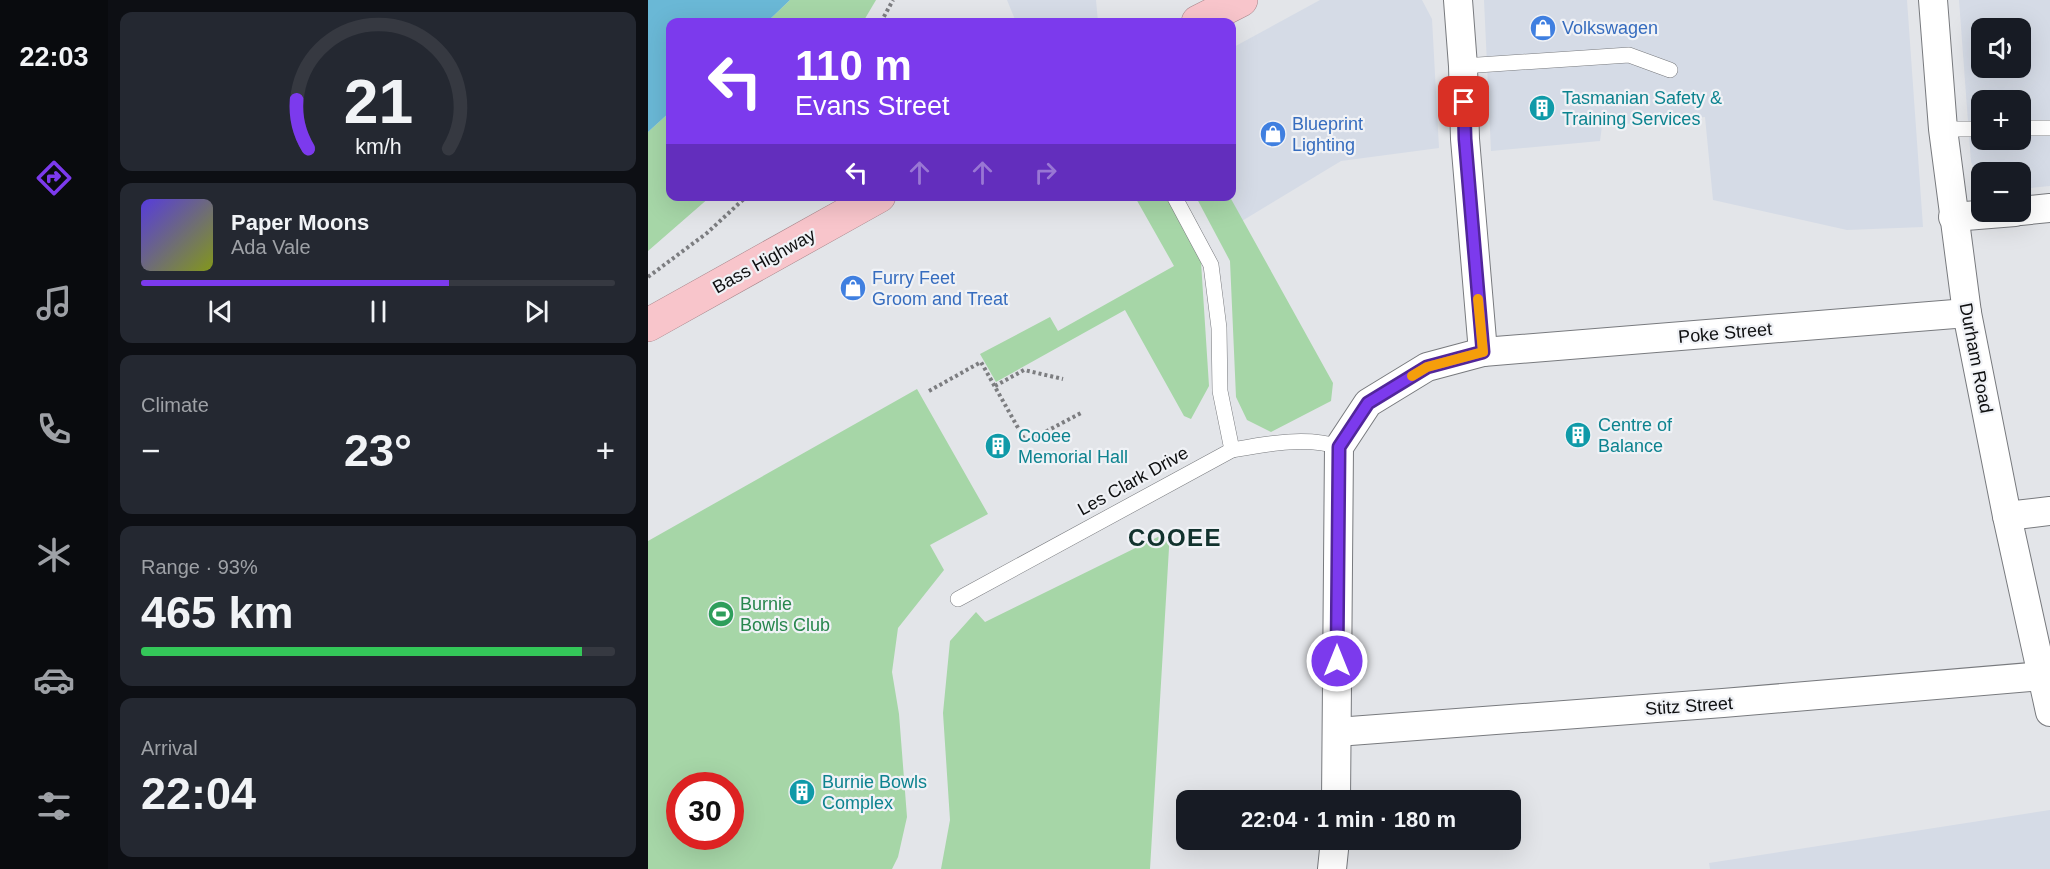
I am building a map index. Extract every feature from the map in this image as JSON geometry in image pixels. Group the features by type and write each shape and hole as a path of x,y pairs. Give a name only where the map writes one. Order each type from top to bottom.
{"highway":[{"path":"1206,18 1242,0"},
{"name":"Bass Highway","path":"648,325 870,201"}],"street":[{"path":"1458,0 1465,139 1483,352"},
{"name":"Durham Road","path":"1933,0 1943,129 1967,313 2007,516 2050,712"},
{"path":"2031,210 2050,208"},
{"path":"1953,217 1971,216"},
{"name":"Poke Street","path":"1339,447 1368,403 1427,367 1483,352 1967,313"},
{"path":"1336,790 1339,447"},
{"path":"2007,516 2050,511"},
{"name":"Stitz Street","path":"1337,732 2042,676"},
{"path":"1332,869 1334,850"}],"lane":[{"path":"1463,66 1629,55 1670,70"},
{"path":"2031,128 2050,128"},
{"path":"1943,129 1971,129"},
{"path":"1177,201 1211,265 1219,328 1220,391 1232,450"},
{"name":"Les Clark Drive","path":"958,599 1232,450 1267,444 1324,442 1339,447"}],"path":[{"path":"883,18 893,0"},
{"path":"648,278 707,233 742,201"},
{"path":"928,391 981,362 1026,442 1081,413"},
{"path":"995,386 1024,370 1063,379"}],"shaded area":[{"path":"1007,0 1096,0 1098,18 1014,18"},
{"path":"1320,0 1422,0 1432,19 1439,148 1341,161 1242,221 1232,201 1236,201 1236,46"},
{"path":"1484,0 1907,0 1923,227 1847,230 1713,200 1705,117 1602,126 1600,141 1491,151"},
{"path":"1959,0 2050,0 2050,186 2031,188 2031,162 1971,162"},
{"path":"2050,810 2050,869 1710,869 1709,863"}],"green space":[{"path":"790,0 876,0 865,18 771,18"},
{"path":"666,116 666,201 705,201 648,251 648,132"},
{"path":"1137,201 1168,201 1201,262 1209,386 1191,419 1184,416 1125,310 996,382 980,354 1050,317 1058,331 1174,266"},
{"path":"1198,201 1232,201 1333,383 1331,401 1271,432 1247,420 1236,397 1230,261"},
{"path":"917,389 988,514 930,545 944,570 898,628 892,672 899,714 907,817 898,857 892,869 648,869 648,541"},
{"path":"1170,531 1150,869 941,869 950,820 943,713 950,641 976,612 985,622"}],"water":[{"path":"648,0 790,0 771,18 666,18 666,116 648,132"}],"slow traffic":[{"path":"1412,376 1427,367 1483,352 1478,299"}],"place":[{"name":"Volkswagen","path":"1543,28"},
{"name":"Tasmanian Safety & Training Services","path":"1542,108"},
{"name":"Blueprint Lighting","path":"1273,134"},
{"name":"Furry Feet Groom and Treat","path":"853,288"},
{"name":"Centre of Balance","path":"1578,435"},
{"name":"Cooee Memorial Hall","path":"998,446"},
{"name":"Burnie Bowls Club","path":"721,614"},
{"name":"Burnie Bowls Complex","path":"802,792"}],"district":[{"name":"COOEE","path":"1175,537"}],"route":[{"path":"1337,661 1339,447 1368,403 1427,367 1483,352 1465,139 1464,102"}]}
